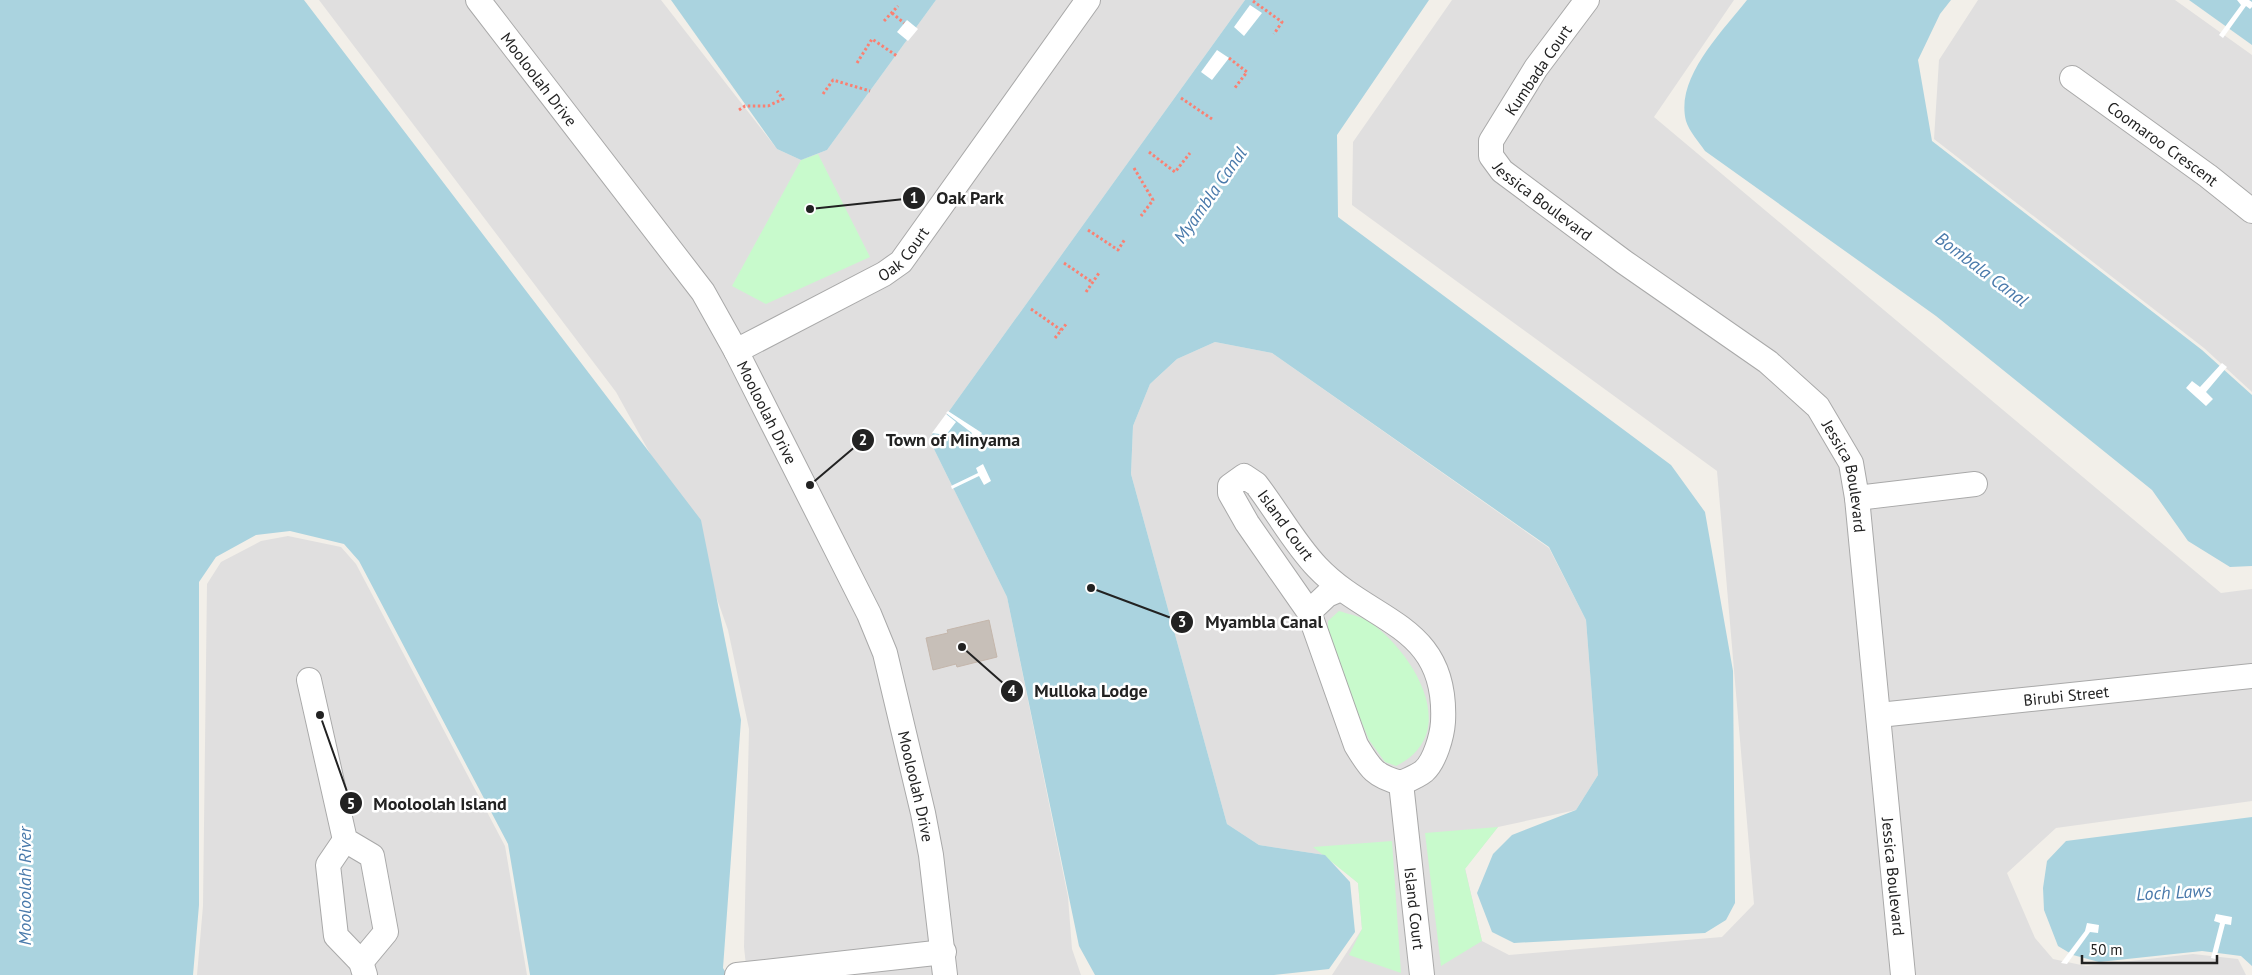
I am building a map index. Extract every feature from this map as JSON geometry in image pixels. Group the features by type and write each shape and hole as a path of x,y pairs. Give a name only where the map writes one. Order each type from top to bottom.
{"street":[{"name":"Mooloolah Drive","path":"478,0 703,292 736,351 869,614 885,653 928,838 944,964"},
{"name":"Oak Court","path":"736,351 884,274 901,262 1088,0"},
{"name":"Kumbada Court","path":"1491,141 1536,68 1587,0"},
{"name":"Coomaroo Crescent","path":"2072,78 2208,176 2252,212"},
{"name":"Jessica Boulevard","path":"1491,141 1491,156 1502,171 1624,262 1768,362 1818,408 1851,463 1858,498 1880,715 1903,975"},
{"name":"Island Court","path":"1244,476 1253,480 1316,566 1341,589 1385,616 1421,644 1436,668 1442,690 1442,739 1425,770 1401,784 1382,778 1366,761 1356,745 1309,612 1230,494 1230,486 1244,476"},
{"path":"1858,498 1975,484"},
{"path":"1309,612 1327,595 1341,589"},
{"name":"Birubi Street","path":"1880,715 2252,676"},
{"path":"309,680 345,840 372,856 386,932 363,968 336,936 328,865 345,840"},
{"name":"Island Court","path":"1401,784 1422,975"},
{"path":"736,975 763,972 944,964"}],"path":[{"path":"1253,1 1282,22 1274,34"},
{"path":"884,22 898,6"},
{"path":"892,13 904,23"},
{"path":"857,63 872,39 897,56"},
{"path":"1229,58 1247,72 1234,89"},
{"path":"822,94 833,80 870,92"},
{"path":"739,110 745,106 768,106 783,99 777,91"},
{"path":"1181,98 1212,119"},
{"path":"1149,152 1175,172 1190,153"},
{"path":"1134,168 1153,200 1141,216"},
{"path":"1088,230 1118,250 1126,239"},
{"path":"1064,263 1092,282"},
{"path":"1086,292 1099,273"},
{"path":"1031,309 1061,330"},
{"path":"1055,338 1066,323"}],"shaded area":[{"path":"319,0 661,0 777,149 801,160 827,150 936,0 1245,0 929,439 1007,597 1068,897 1072,949 1081,975 747,975 744,947 749,729 728,630 693,531 616,392"},
{"path":"1452,0 1734,0 1654,117 2221,593 2252,589 2252,801 2056,828 2007,873 2035,938 2053,959 2086,966 2193,954 2238,959 2246,975 1332,975 1362,929 1358,883 1325,855 1259,845 1227,824 1131,474 1133,426 1150,384 1177,359 1215,342 1272,353 1549,548 1586,620 1598,775 1576,810 1498,827 1465,868 1482,941 1509,955 1722,937 1754,904 1717,471 1352,205 1353,142"},
{"path":"1978,0 2175,0 2252,55 2252,392 2204,348 1934,139 1939,60"},
{"path":"288,536 341,547 356,564 505,846 527,975 197,975 203,906 207,584 221,562 261,541"}],"green space":[{"path":"818,154 870,257 766,304 732,286 801,160"},
{"path":"1339,611 1365,619 1385,634 1414,671 1424,692 1429,713 1426,734 1416,751 1396,766 1385,762 1369,740 1328,640 1328,621"},
{"path":"1498,827 1465,869 1482,941 1441,966 1425,833"},
{"path":"1392,841 1401,973 1349,955 1362,929 1358,883 1313,847"}],"water":[{"name":"Mooloolah River","path":"0,0 304,0 701,520 741,720 723,968 727,975 530,975 508,844 359,561 344,544 290,531 256,535 216,557 199,582 199,905 193,975 0,975"},
{"path":"671,0 936,0 827,150 801,160 777,149"},
{"path":"1245,0 1429,0 1337,135 1338,217 1671,465 1705,512 1733,671 1735,903 1726,920 1705,933 1514,943 1492,932 1477,893 1493,854 1512,835 1576,810 1598,775 1586,620 1549,547 1272,353 1215,342 1177,359 1150,384 1133,426 1131,474 1227,824 1259,845 1325,855 1350,882 1355,932 1329,969 1274,975 1095,975 1079,946 1007,597 929,439"},
{"name":"Bombala Canal","path":"1747,0 1951,0 1940,14 1918,60 1932,141 2202,350 2252,395 2252,566 2230,567 2188,541 2152,490 1936,316 1705,151 1687,125 1684,105 1687,88 1703,56"},
{"path":"2189,0 2252,0 2252,45"},
{"name":"Loch Laws","path":"2252,817 2252,966 2241,956 2202,951 2099,962 2073,955 2058,946 2044,910 2043,888 2047,861 2066,841"}],"pier":[{"path":"2237,0 2249,0 2252,2 2252,7 2250,9 2246,6 2223,38 2219,35 2241,5"},
{"path":"1250,5 1262,13 1244,36 1234,27"},
{"path":"907,20 918,29 908,41 897,32"},
{"path":"1217,50 1229,58 1212,80 1201,72"},
{"path":"2222,363 2227,367 2206,392 2213,399 2206,406 2186,388 2192,381 2200,387"},
{"path":"948,411 982,433 974,444 968,439 972,433 946,413"},
{"path":"946,414 956,422 946,435 932,433"},
{"path":"983,464 991,481 984,485 979,476 952,489 951,486 978,473 976,468"},
{"path":"2216,914 2232,917 2231,925 2225,924 2216,959 2211,958 2220,923 2214,921"},
{"path":"2087,923 2099,925 2098,933 2090,932 2067,964 2061,963 2085,931"}],"building":[{"path":"989,620 997,657 957,667 956,664 933,670 926,638 948,633 947,630"}],"place":[{"name":"Oak Park","path":"810,209"},
{"name":"Town of Minyama","path":"810,485"},
{"name":"Myambla Canal","path":"1091,588"},
{"name":"Mulloka Lodge","path":"962,647"},
{"name":"Mooloolah Island","path":"320,715"}]}
